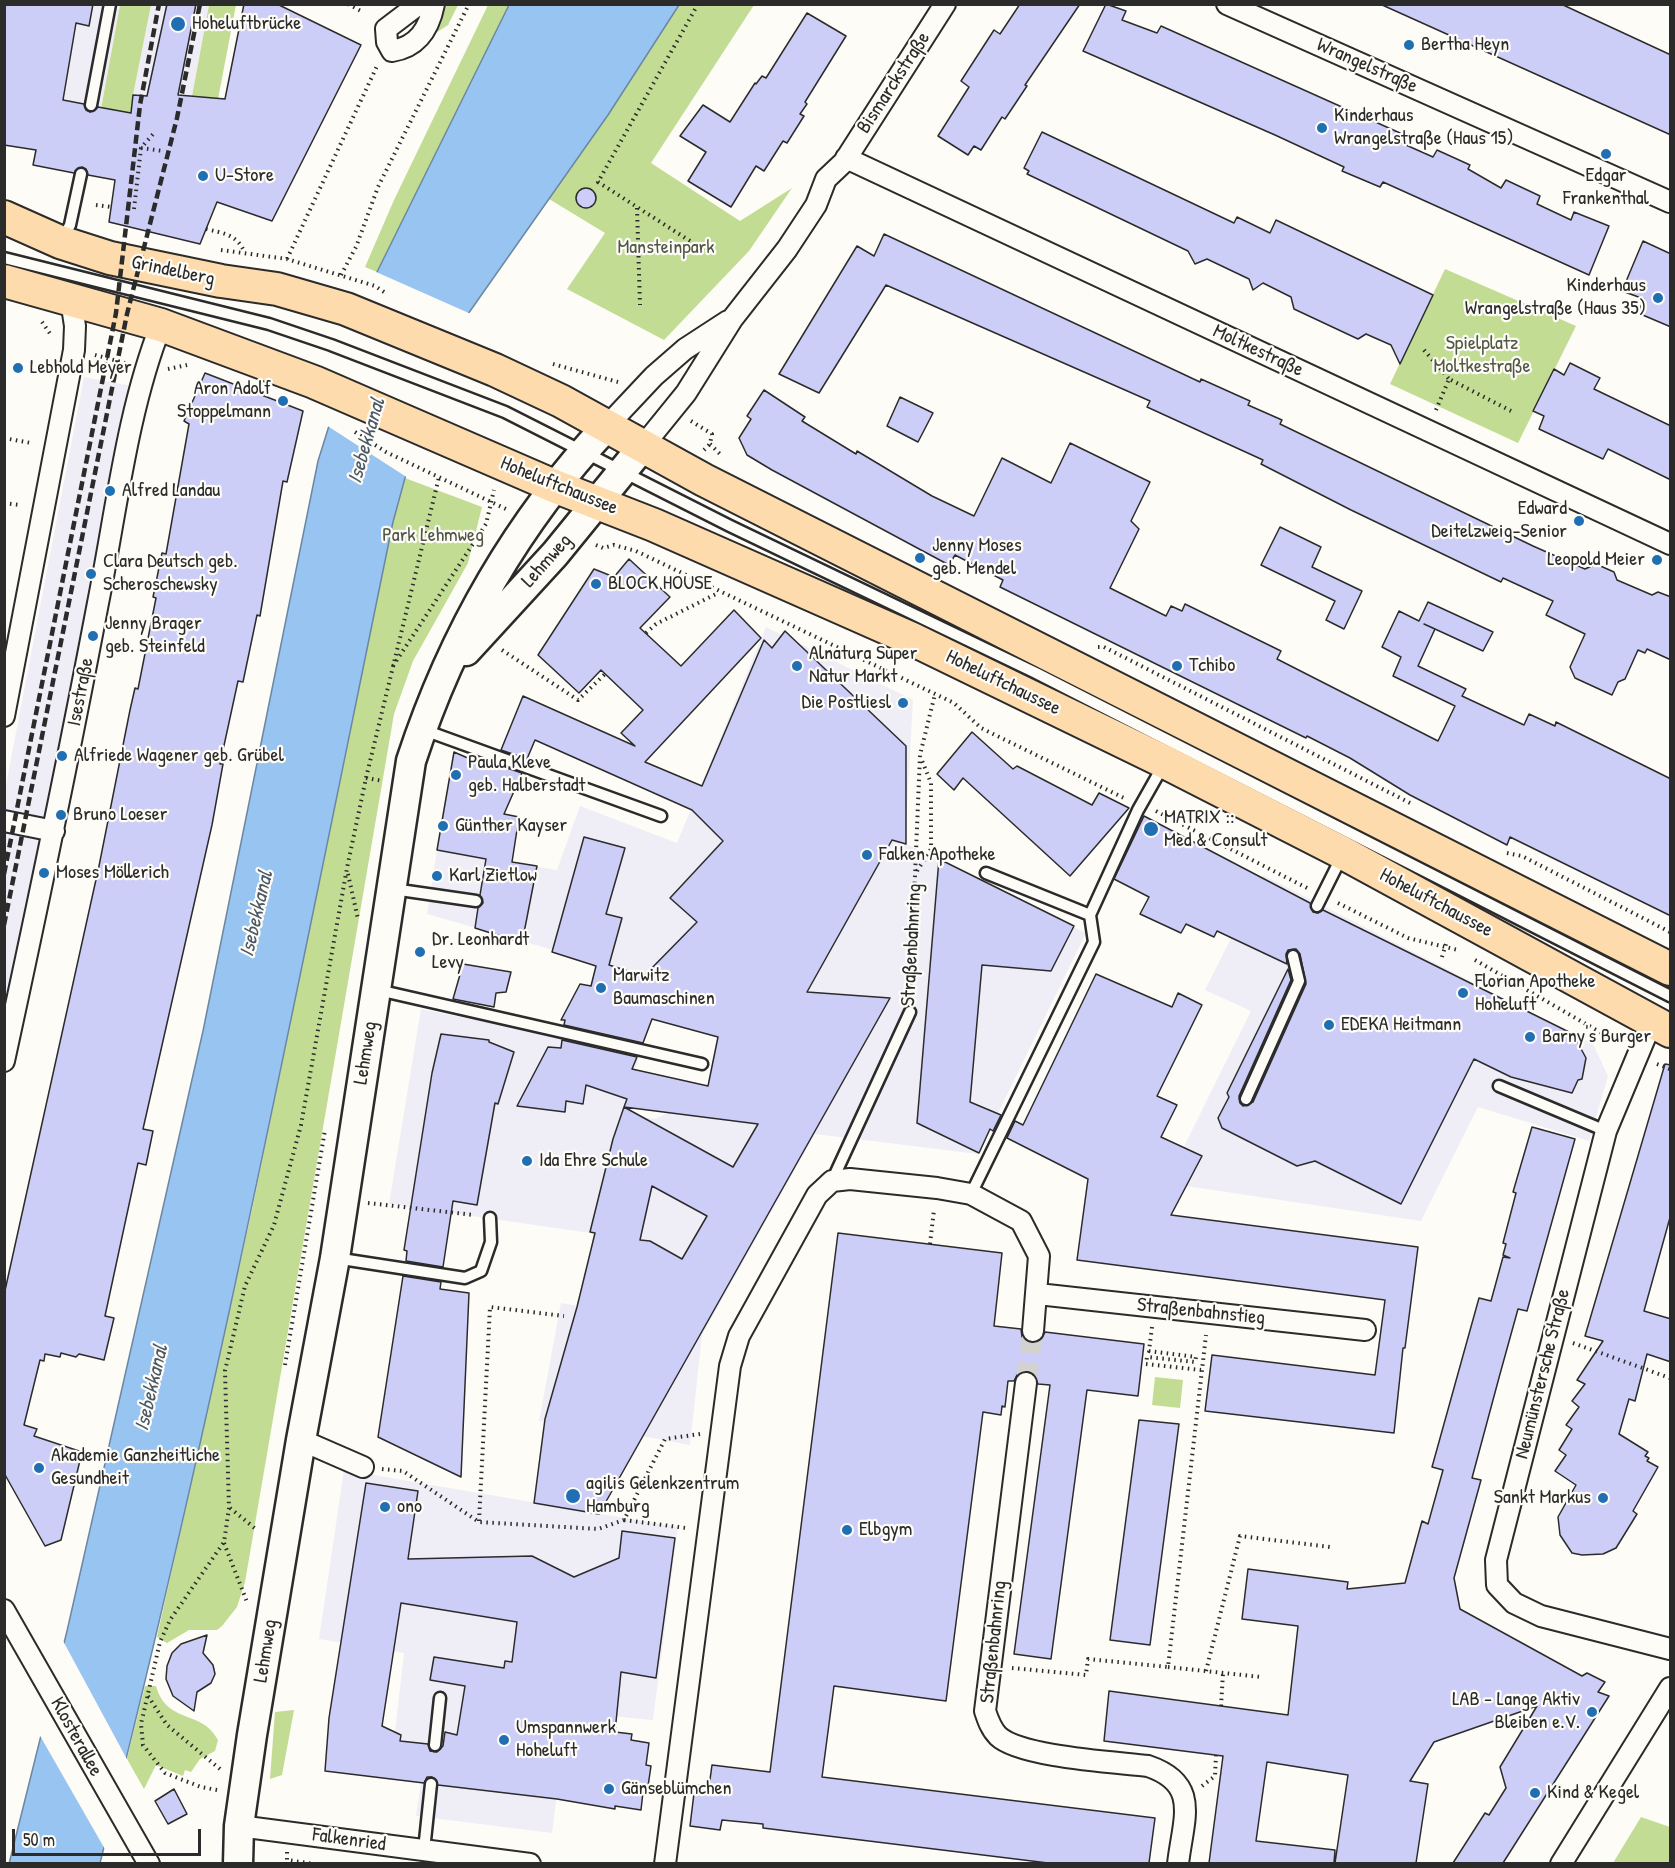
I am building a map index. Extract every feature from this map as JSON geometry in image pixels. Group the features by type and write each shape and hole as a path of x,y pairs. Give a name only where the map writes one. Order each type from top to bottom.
{"main road":[{"name":"Grindelberg","path":"4,217 60,243 148,266 277,289 346,309 473,361 561,401 607,426"},
{"path":"4,281 161,325"},
{"name":"Hoheluftchaussee","path":"161,325 314,382 912,639 1165,762 1343,853 1661,1026"},
{"path":"607,426 714,485 1671,969"}],"street":[{"path":"419,4 386,29 387,42 392,51 406,49 416,42 423,34 434,4"},
{"name":"Bismarckstraße","path":"643,446 686,393 733,318 775,267 816,205 826,178 845,160 945,4"},
{"name":"Wrangelstraße","path":"1227,4 1671,202"},
{"name":"Moltkestraße","path":"845,160 1671,544"},
{"path":"4,716 74,350 75,326 71,300"},
{"name":"Bismarckstraße","path":"607,426 654,376 685,349 733,318"},
{"name":"Isestraße","path":"4,1061 54,831 129,444 147,368 161,325"},
{"name":"Lehmweg","path":"237,1863 239,1826 301,1440 335,1258 406,785 421,729 471,619 498,568 554,486 607,426"},
{"name":"Lehmweg","path":"447,673 555,554 643,446"},
{"path":"4,821 54,831"},
{"name":"Neumünstersche Straße","path":"1661,1026 1606,1131 1496,1560 1497,1586 1514,1603 1541,1616 1671,1649"},
{"path":"832,1181 850,1179 971,1194 1021,1221 1039,1256 1038,1293 1033,1331"},
{"name":"Straßenbahnring","path":"666,1863 730,1366 739,1336 817,1196 832,1181"},
{"name":"Straßenbahnstieg","path":"1038,1293 1365,1330"},
{"name":"Straßenbahnring","path":"1026,1383 989,1666 985,1711 990,1725 999,1737 1023,1749 1158,1769 1168,1773 1180,1785 1185,1800"},
{"path":"301,1440 363,1467"},
{"name":"Klosterallee","path":"4,1610 149,1863"},
{"path":"1561,1863 1671,1688"},
{"path":"1178,1863 1185,1800"},
{"name":"Falkenried","path":"239,1826 530,1863"}],"lane":[{"path":"91,105 110,4"},
{"path":"60,243 70,225 81,174"},
{"path":"4,258 212,308 330,345 459,392 585,450 730,526 1036,673 1671,996"},
{"path":"421,729 661,816"},
{"path":"971,1194 1094,942 1090,915 1141,804 1165,762"},
{"path":"1317,906 1343,853"},
{"path":"986,873 1090,915"},
{"path":"391,888 476,902"},
{"path":"1246,1099 1299,981 1293,956"},
{"path":"375,989 702,1064"},
{"name":"Straßenbahnring","path":"832,1181 910,1012"},
{"path":"1499,1086 1606,1131"},
{"path":"335,1258 465,1278 481,1271 491,1242 490,1218"},
{"path":"435,1745 440,1698"},
{"path":"424,1850 431,1784"}],"path":[{"path":"348,4 361,11"},
{"path":"341,275 356,247 378,187 469,4"},
{"path":"699,4 597,182 704,250"},
{"path":"287,259 326,171 379,63 392,51"},
{"path":"134,209 141,148 154,133"},
{"path":"141,148 163,152"},
{"path":"96,205 111,207"},
{"path":"637,208 640,305"},
{"path":"206,229 232,236 240,242 244,251"},
{"path":"33,315 59,343"},
{"path":"1424,350 1449,379 1511,411"},
{"path":"84,353 128,364"},
{"path":"543,360 623,384"},
{"path":"1436,410 1449,379"},
{"path":"694,422 712,434 710,444 702,453"},
{"path":"4,438 31,443"},
{"path":"425,471 506,509"},
{"path":"217,1790 201,1787 165,1773 142,1745 141,1724 160,1642 170,1620 224,1542 229,1508 225,1371 245,1286 274,1225 301,1125 347,868 391,669 439,477"},
{"path":"391,669 486,524 495,489"},
{"path":"4,503 19,506"},
{"path":"589,542 603,548 614,545 636,551 719,593 954,703 981,728 1121,798 1141,804 1408,938 1456,949 1621,1045"},
{"path":"646,633 656,624 719,593"},
{"path":"480,635 578,700 605,674"},
{"name":"Straßenbahnring","path":"910,1012 920,755 935,694"},
{"path":"916,873 931,849 931,783 920,755"},
{"path":"347,868 358,924"},
{"path":"284,1372 326,1127"},
{"path":"930,1245 937,1188"},
{"path":"343,1201 490,1218"},
{"path":"479,1522 490,1307 564,1316"},
{"path":"1154,1307 1149,1351 1196,1357 1195,1362 1147,1357 1146,1364 1201,1370"},
{"path":"1553,1335 1671,1378"},
{"path":"1168,1667 1203,1351"},
{"path":"624,1520 665,1439 722,1431"},
{"path":"403,1471 479,1522 598,1529 624,1520 710,1531"},
{"path":"229,1508 257,1531 259,1520"},
{"path":"1206,1671 1240,1536 1330,1547"},
{"path":"224,1542 247,1602"},
{"path":"989,1666 1086,1675 1088,1659 1261,1677"},
{"path":"1221,1706 1223,1673"},
{"path":"148,1696 167,1725 220,1769"},
{"path":"1185,1800 1215,1776 1216,1755"},
{"path":"287,1860 314,1863"}],"shaded area":[{"path":"4,5 120,5 89,175 33,165 35,150 5,145"},
{"path":"151,5 209,5 192,96 157,230 117,221 133,95"},
{"path":"84,377 132,386 54,785 5,1008 5,790"},
{"path":"766,627 913,700 905,843 1086,933 978,1154 815,1134 702,1335 690,1445 572,1423 551,1459 539,1458 545,1422 539,1421 561,1303 622,1313 639,1240 389,1204 421,1009 640,1053 622,1114 655,1119 669,1112 733,1122 789,1017 427,914 437,850 557,870 580,806 677,843"},
{"path":"1263,875 1593,1044 1608,1076 1589,1141 1478,1107 1421,1221 1166,1183 1251,1011 1205,990"},
{"path":"344,1470 678,1527 653,1720 568,1712 552,1833 416,1816 427,1745 401,1741 400,1734 395,1732 404,1653 319,1639"}],"green space":[{"path":"120,5 151,5 133,95 124,165 92,158"},
{"path":"209,5 236,5 218,99 192,96"},
{"path":"447,5 458,5 448,25 431,36"},
{"path":"488,5 509,5 377,272 365,267 394,200"},
{"name":"Mansteinpark","path":"679,5 754,5 651,163 740,221 792,188 749,251 664,340 567,289 605,233 549,199"},
{"name":"Spielplatz Moltkestraße","path":"1445,269 1576,326 1518,443 1390,384"},
{"name":"Park Lehmweg","path":"405,478 482,507 468,563 413,661 394,714 245,1582 237,1607 217,1630 189,1630 167,1643 157,1637 252,1210 393,522"},
{"path":"1155,1377 1183,1380 1180,1408 1152,1405"},
{"path":"145,1686 156,1686 168,1707 203,1724 218,1740 215,1751 200,1759 191,1772 185,1770 183,1776 156,1765 144,1789 127,1759"},
{"path":"294,1710 282,1775 270,1779 275,1712"},
{"path":"1641,1817 1670,1827 1670,1863 1613,1863"}],"water":[{"name":"Isebekkanal","path":"509,5 679,5 608,115 468,314 405,478 393,522 290,1026 218,1362 181,1530 100,1863 9,1864 67,1631 203,1031 318,461 377,272"}],"pier":[{"path":"374,271 471,314 408,478 326,425"},
{"path":"62,1639 129,1763 106,1851 39,1734"}],"building":[{"path":"4,4 93,4 89,26 76,23 63,100 84,104 86,110 90,112 98,107 131,113 133,95 147,96 167,4 196,4 178,95 225,99 244,4 277,4 361,45 272,221 217,202 200,244 109,222 115,180 88,175 86,169 82,167 74,173 33,165 36,150 4,145"},
{"path":"1020,4 1080,4 1025,85 1027,86 1005,119 1002,117 981,150 974,146 968,155 938,136 969,87 961,81 994,30 1000,34"},
{"path":"1106,4 1126,11 1122,20 1157,33 1161,26 1400,133 1397,141 1433,157 1437,150 1470,165 1468,169 1501,188 1506,180 1540,196 1537,204 1571,220 1574,212 1609,226 1589,275 1383,182 1380,187 1342,171 1344,167 1275,135 1083,51"},
{"path":"1380,4 1561,4 1671,55 1671,135"},
{"path":"807,13 846,36 805,102 807,104 800,114 804,116 787,143 783,141 764,171 756,166 731,207 688,181 706,152 680,136 703,105 730,122 755,83 762,76 766,78"},
{"path":"1042,132 1234,223 1237,217 1270,233 1276,220 1433,295 1400,364 1391,345 1366,334 1358,339 1294,309 1291,297 1263,283 1253,290 1249,279 1207,259 1195,264 1188,251 1027,174 1029,171 1024,168"},
{"path":"582,188 590,188 596,194 596,202 590,208 582,208 576,202 576,194"},
{"path":"884,234 1200,382 1201,379 1250,401 1248,405 1282,420 1280,424 1533,546 1585,569 1596,564 1614,572 1617,580 1652,595 1658,592 1671,597 1671,660 1647,649 1645,653 1638,650 1625,679 1618,682 1612,695 1575,678 1570,667 1585,634 1546,615 1553,601 1503,578 1501,582 1351,510 1261,464 1263,460 1147,407 1150,401 886,285 819,393 779,374 857,246 874,256"},
{"path":"1643,241 1671,254 1671,327 1638,313 1644,299 1622,291"},
{"path":"1570,363 1600,378 1594,389 1671,426 1671,480 1608,449 1603,459 1539,429 1544,416 1533,411 1554,369 1564,375"},
{"path":"205,373 303,411 287,482 283,481 260,616 257,615 243,682 238,681 220,764 223,764 212,825 143,1129 153,1131 146,1165 138,1163 105,1316 114,1318 104,1360 79,1354 76,1357 61,1353 60,1357 45,1354 44,1361 40,1360 24,1425 37,1429 34,1436 82,1452 61,1540 45,1546 4,1473 4,1295 99,866 130,710 135,688 138,689 156,598 153,597 162,553 166,554 189,424 184,421"},
{"path":"764,390 805,417 802,421 856,454 857,451 932,496 974,516 1002,458 1051,483 1070,443 1150,482 1131,521 1139,529 1110,588 1166,616 1171,606 1182,611 1185,604 1281,651 1277,659 1438,741 1455,706 1393,676 1401,657 1382,647 1399,611 1419,621 1428,602 1493,632 1483,651 1435,629 1418,666 1466,689 1462,696 1524,725 1529,714 1555,726 1556,722 1671,779 1671,916 1510,837 1507,845 1410,795 1350,758 1307,736 1306,738 1000,587 1003,580 955,555 949,565 772,470 747,455 739,438 751,419 747,416"},
{"path":"900,397 933,413 918,442 887,426"},
{"path":"1280,527 1321,547 1312,567 1362,591 1344,629 1326,620 1335,601 1261,565"},
{"path":"629,559 670,597 640,628 681,666 734,610 761,638 645,762 702,786 764,640 772,648 785,631 906,746 906,844 892,840 807,992 890,998 599,1514 534,1503 545,1419 577,1307 595,1233 590,1232 613,1139 624,1107 627,1099 586,1085 583,1104 566,1101 565,1112 517,1106 548,1047 561,1048 562,1040 637,1057 632,1069 708,1086 718,1037 652,1019 643,1043 564,1025 565,1020 561,1020 580,984 591,986 596,966 552,952 584,837 625,848 606,914 622,918 609,965 644,976 697,922 670,898 723,841 692,810 535,740 527,759 501,750 523,696 635,746 621,733 643,710 601,670 579,693 538,655 594,569 614,577","holes":["624,1107 758,1124 733,1167","652,1186 707,1216 682,1259 650,1241 640,1240"]},
{"path":"972,732 1013,769 1017,766 1092,805 1099,793 1129,808 1070,876 963,778 954,790 937,774"},
{"path":"454,752 493,769 495,764 522,773 504,814 519,817 512,862 537,866 522,943 475,928 478,908 483,903 480,895 486,859 437,850"},
{"path":"1144,816 1310,903 1313,912 1318,913 1323,910 1573,1034 1586,1058 1582,1079 1578,1080 1572,1093 1511,1077 1474,1059 1401,1204 1315,1161 1297,1166 1222,1128 1218,1118 1229,1097 1227,1093 1288,969 1291,980 1239,1096 1243,1106 1253,1102 1306,984 1300,954 1296,949 1288,950 1287,964 1217,931 1214,937 1186,924 1181,933 1140,914 1149,897 1114,879"},
{"path":"939,859 1074,926 1051,971 982,965 970,1102 1001,1115 993,1131 990,1129 979,1153 917,1123"},
{"path":"463,964 511,972 506,992 496,993 494,1007 453,999"},
{"path":"1096,974 1172,1007 1178,993 1202,1005 1157,1096 1177,1105 1161,1137 1202,1156 1171,1215 1418,1247 1405,1348 1403,1348 1394,1433 1205,1411 1212,1355 1375,1375 1385,1300 1077,1260 1088,1179 1007,1138 1015,1121 1023,1125"},
{"path":"441,1034 489,1040 489,1042 514,1052 498,1104 495,1103 477,1205 453,1201 443,1267 406,1261 407,1251 404,1250 432,1073"},
{"path":"1665,1064 1671,1065 1671,1214 1644,1311 1671,1319 1671,1362 1647,1354 1635,1401 1629,1399 1619,1434 1648,1452 1645,1456 1649,1458 1647,1461 1658,1467 1633,1511 1637,1514 1616,1548 1603,1554 1582,1555 1572,1553 1560,1535 1558,1517 1576,1485 1555,1471 1566,1455 1559,1450 1572,1429 1566,1425 1579,1407 1572,1401 1585,1384 1577,1380 1603,1341 1585,1336"},
{"path":"1532,1127 1575,1139 1527,1311 1518,1309 1500,1374 1472,1478 1481,1480 1454,1578 1460,1609 1582,1676 1587,1673 1605,1682 1598,1692 1609,1696 1503,1863 1453,1863 1485,1813 1489,1815 1506,1788 1500,1767 1537,1706 1434,1742 1410,1781 1428,1784 1416,1863 1335,1863 1348,1775 1267,1762 1256,1841 1335,1850 1334,1863 1209,1863 1223,1756 1104,1741 1109,1691 1288,1715 1298,1626 1242,1619 1248,1569 1348,1582 1347,1589 1405,1583 1422,1521 1428,1524 1443,1470 1432,1467 1479,1298 1491,1301 1503,1257 1510,1258 1503,1255 1506,1244 1503,1243 1516,1193 1513,1192"},
{"path":"838,1233 1002,1253 994,1326 1021,1329 1022,1337 1031,1343 1039,1342 1045,1332 1144,1344 1138,1396 1087,1390 1051,1659 1014,1654 1050,1385 1038,1384 1034,1374 1027,1371 1017,1375 1014,1381 1008,1381 1005,1407 1002,1406 1001,1415 983,1412 946,1701 834,1686 822,1777 1155,1818 1149,1863 1048,1863 763,1828 763,1824 722,1820 720,1830 690,1826 695,1785 709,1787 712,1765 770,1772"},
{"path":"403,1276 441,1282 440,1289 469,1293 461,1477 378,1437"},
{"path":"1139,1420 1179,1424 1150,1645 1110,1640"},
{"path":"366,1483 418,1491 408,1559 532,1556 574,1577 619,1558 622,1531 675,1538 656,1678 621,1672 615,1732 632,1734 631,1740 649,1743 646,1765 651,1766 647,1793 643,1792 641,1810 615,1806 615,1809 557,1799 438,1785 432,1777 427,1777 424,1783 325,1771 329,1718","holes":["401,1603 517,1622 512,1662 505,1661 504,1668 434,1657 430,1680 465,1686 457,1735 445,1732 443,1746 437,1752 430,1751 428,1744 400,1741 401,1735 382,1726"]},
{"path":"207,1635 203,1653 213,1665 215,1674 211,1683 197,1692 194,1711 173,1696 166,1679 167,1666 172,1653 181,1644"},
{"path":"174,1789 187,1814 168,1824 155,1801"}],"tunnel":[{"path":"1026,1383 1033,1331"}],"railway":[{"path":"4,874 116,313 140,105 159,4"},
{"path":"4,925 127,314 177,118 200,4"}],"place":[{"name":"Hoheluftbrücke","path":"178,24"},
{"name":"Bertha Heyn","path":"1409,45"},
{"name":"Kinderhaus Wrangelstraße (Haus 15)","path":"1322,128"},
{"name":"Edgar Frankenthal","path":"1606,154"},
{"name":"U-Store","path":"203,176"},
{"name":"Kinderhaus Wrangelstraße (Haus 35)","path":"1658,298"},
{"name":"Lebhold Meyer","path":"18,368"},
{"name":"Aron Adolf Stoppelmann","path":"283,401"},
{"name":"Alfred Landau","path":"110,491"},
{"name":"Edward Deitelzweig-Senior","path":"1579,521"},
{"name":"Jenny Moses geb. Mendel","path":"920,558"},
{"name":"Leopold Meier","path":"1657,560"},
{"name":"Clara Deutsch geb. Scheroschewsky","path":"91,574"},
{"name":"BLOCK HOUSE","path":"596,584"},
{"name":"Jenny Brager geb. Steinfeld","path":"93,636"},
{"name":"Alnatura Super Natur Markt","path":"797,666"},
{"name":"Tchibo","path":"1177,666"},
{"name":"Die Postliesl","path":"903,703"},
{"name":"Alfriede Wagener geb. Grübel","path":"62,756"},
{"name":"Paula Kleve geb. Halberstadt","path":"456,775"},
{"name":"Bruno Loeser","path":"61,815"},
{"name":"Günther Kayser","path":"443,826"},
{"name":"MATRIX :: Med & Consult","path":"1151,829"},
{"name":"Falken Apotheke","path":"867,855"},
{"name":"Moses Möllerich","path":"44,873"},
{"name":"Karl Zietlow","path":"437,876"},
{"name":"Dr. Leonhardt Levy","path":"420,952"},
{"name":"Marwitz Baumaschinen","path":"601,988"},
{"name":"Florian Apotheke Hoheluft","path":"1463,993"},
{"name":"EDEKA Heitmann","path":"1329,1025"},
{"name":"Barny's Burger","path":"1530,1037"},
{"name":"Ida Ehre Schule","path":"527,1161"},
{"name":"Akademie Ganzheitliche Gesundheit","path":"39,1468"},
{"name":"agilis Gelenkzentrum Hamburg","path":"573,1496"},
{"name":"Sankt Markus","path":"1603,1498"},
{"name":"ono","path":"385,1507"},
{"name":"Elbgym","path":"847,1530"},
{"name":"LAB - Lange Aktiv Bleiben e.V.","path":"1592,1712"},
{"name":"Umspannwerk Hoheluft","path":"504,1740"},
{"name":"Gänseblümchen","path":"609,1789"},
{"name":"Kind & Kegel","path":"1535,1793"}]}
